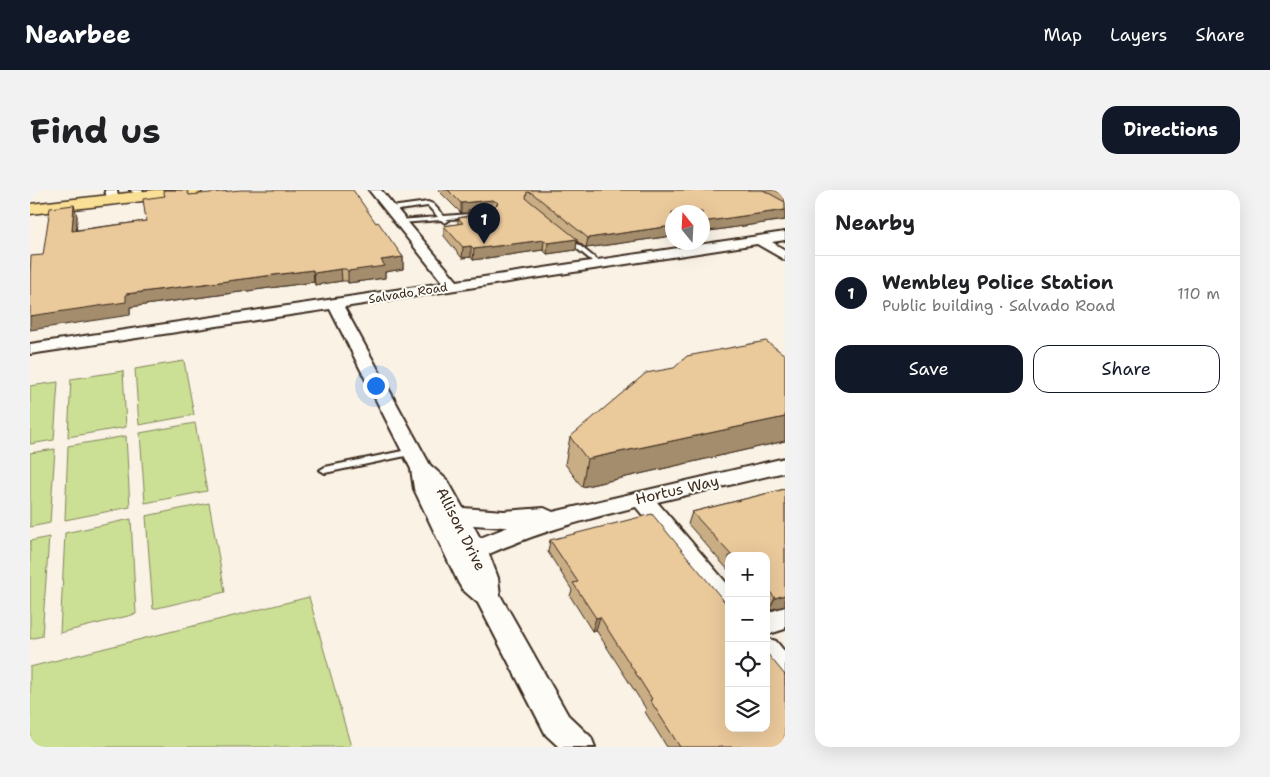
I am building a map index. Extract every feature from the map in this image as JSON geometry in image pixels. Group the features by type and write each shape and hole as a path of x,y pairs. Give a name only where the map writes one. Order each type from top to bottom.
{"main road":[{"path":"30,209 139,190"},
{"path":"30,200 195,190"}],"street":[{"path":"376,191 454,286"},
{"name":"Salvado Road","path":"30,349 785,236"},
{"path":"759,240 785,256"},
{"name":"Allison Drive","path":"335,304 417,460 426,489 471,582 487,596 558,736 580,747"},
{"name":"Allison Drive","path":"417,460 440,486 476,550 486,578 487,596"},
{"name":"Hortus Way","path":"476,550 513,534 569,515 785,464"},
{"path":"642,498 725,599"},
{"name":"Hortus Way","path":"458,516 504,519 569,515"},
{"path":"770,623 785,618"},
{"path":"770,655 785,672"}],"lane":[{"path":"391,209 428,204 448,225"},
{"path":"401,221 482,215"},
{"path":"564,236 599,264"},
{"path":"325,470 417,460"}],"green space":[{"path":"184,361 194,415 139,425 135,369"},
{"path":"123,371 126,427 68,437 71,379"},
{"path":"58,382 54,440 30,444 30,386"},
{"path":"195,423 207,491 145,503 140,433"},
{"path":"126,436 130,507 65,520 68,446"},
{"path":"55,449 50,523 30,527 30,453"},
{"path":"209,503 225,592 153,609 146,516"},
{"path":"131,519 136,614 60,633 65,533"},
{"path":"49,537 42,636 30,639 30,541"},
{"path":"309,597 351,747 30,747 30,667"}],"building":[{"path":"163,190 187,190 189,195 241,190 353,190 403,257 381,260 385,266 348,271 341,269 314,273 313,270 126,294 126,302 30,316 31,256 43,255 50,208 74,205 72,231 146,221 143,199 165,196"},
{"path":"448,190 763,190 785,202 785,210 710,221 710,205 665,205 665,227 588,238 532,193 527,192 526,198 577,239 548,243 544,240 474,249 471,246 463,247 444,226 463,223 458,218 473,216 468,210 493,208 498,203 493,200 461,203"},
{"path":"775,190 785,190 785,195"},
{"path":"766,341 785,355 785,417 587,459 570,437 646,373 674,368 687,356"},
{"path":"785,489 785,595 775,598 770,592 770,552 728,552 692,512"},
{"path":"652,514 725,602 725,732 770,732 770,657 785,675 785,747 680,747 600,617 596,618 573,583 578,582 550,540"}],"place":[{"name":"Wembley Police Station","path":"484,244"}]}
